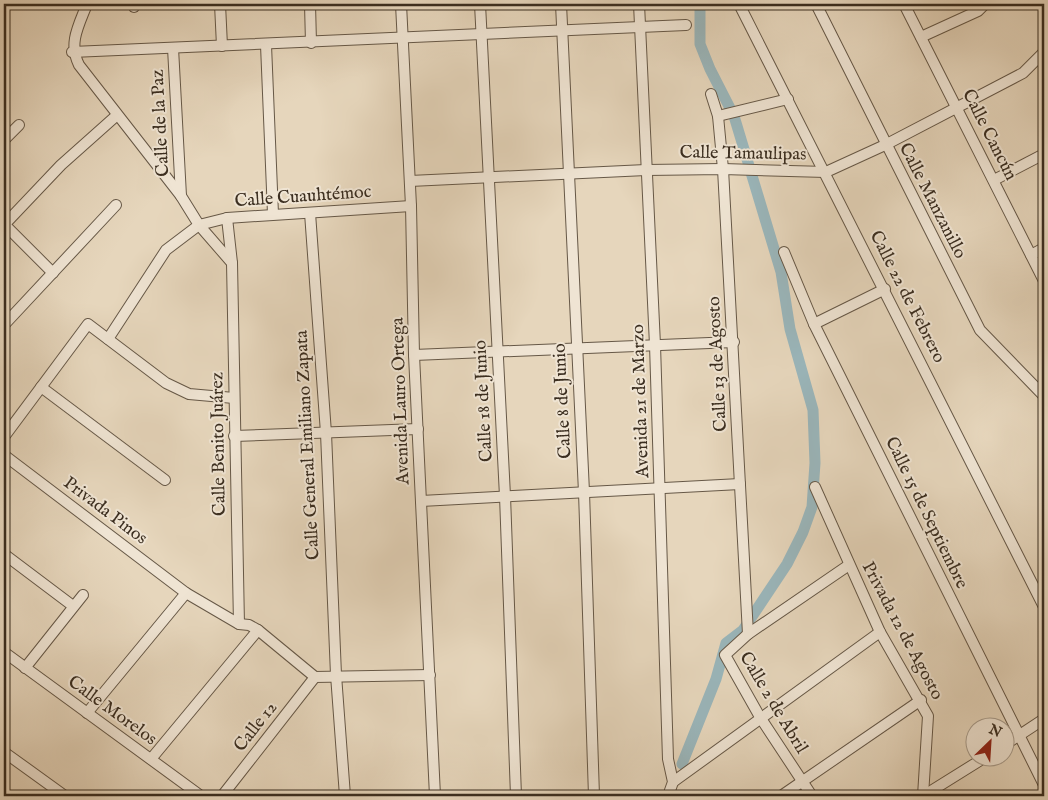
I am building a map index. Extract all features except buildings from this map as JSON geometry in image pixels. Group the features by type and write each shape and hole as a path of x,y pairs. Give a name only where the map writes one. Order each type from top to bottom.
{"street":[{"path":"87,4 72,52 79,65 116,116 181,196 199,225 232,263"},
{"path":"220,4 222,46"},
{"path":"310,4 311,42"},
{"name":"Avenida Lauro Ortega","path":"401,4 411,206 414,355 435,796"},
{"name":"Calle 18 de Junio","path":"480,4 505,496 516,796"},
{"name":"Calle 8 de Junio","path":"561,4 584,492 594,796"},
{"name":"Avenida 21 de Marzo","path":"639,4 656,345 668,759 673,782"},
{"name":"Calle 22 de Febrero","path":"739,4 826,172 1044,606"},
{"name":"Calle Manzanillo","path":"816,4 885,145 980,330 1044,396"},
{"name":"Calle Cancún","path":"904,4 1044,281"},
{"path":"921,37 978,11 985,4"},
{"path":"72,52 266,45 402,37 686,25"},
{"path":"266,45 273,214"},
{"name":"Calle de la Paz","path":"174,48 181,196"},
{"name":"Calle Tamaulipas","path":"410,181 646,170 747,169 826,172 958,109 1023,74 1044,52"},
{"name":"Calle 13 de Agosto","path":"711,94 718,116 723,169 734,342 748,629"},
{"path":"718,116 788,99"},
{"path":"53,273 4,225 61,165 116,116"},
{"path":"4,140 19,124"},
{"path":"994,180 1044,154"},
{"path":"4,325 116,205"},
{"name":"Calle Cuauhtémoc","path":"199,225 227,218 411,206"},
{"name":"Calle General Emiliano Zapata","path":"310,213 326,433 336,675 345,796"},
{"name":"Calle Benito Juárez","path":"227,218 232,263 239,624"},
{"path":"108,339 156,262 166,250 199,225"},
{"path":"1032,255 1044,248"},
{"name":"Calle 15 de Septiembre","path":"784,252 814,324 1044,785"},
{"path":"814,324 885,289"},
{"path":"4,437 88,324 166,382 189,394 234,398"},
{"path":"414,355 734,342"},
{"path":"41,387 165,480"},
{"path":"234,436 418,429"},
{"name":"Privada Pinos","path":"4,455 186,593 239,624 249,625 258,630"},
{"path":"421,501 740,484"},
{"name":"Privada 12 de Agosto","path":"815,487 880,632 921,700 928,716 923,796"},
{"path":"4,554 73,606"},
{"name":"Calle 2 de Abril","path":"812,796 760,717 725,655 748,629 849,565"},
{"path":"87,713 170,615 186,593"},
{"path":"25,668 83,595"},
{"path":"151,759 258,630 316,677 336,675 430,675"},
{"path":"668,796 673,782 760,717 880,632"},
{"name":"Calle Morelos","path":"4,652 200,796"},
{"name":"Calle 12","path":"222,796 316,677"},
{"path":"781,796 921,700"},
{"path":"1016,737 1044,719"},
{"path":"4,752 65,796"},
{"path":"923,796 968,768"}],"waterway":[{"path":"682,764 716,679 726,643 743,630 787,564 803,532 812,507 815,463 813,410 790,329 781,272 734,116 710,69 700,44 700,4"}]}
